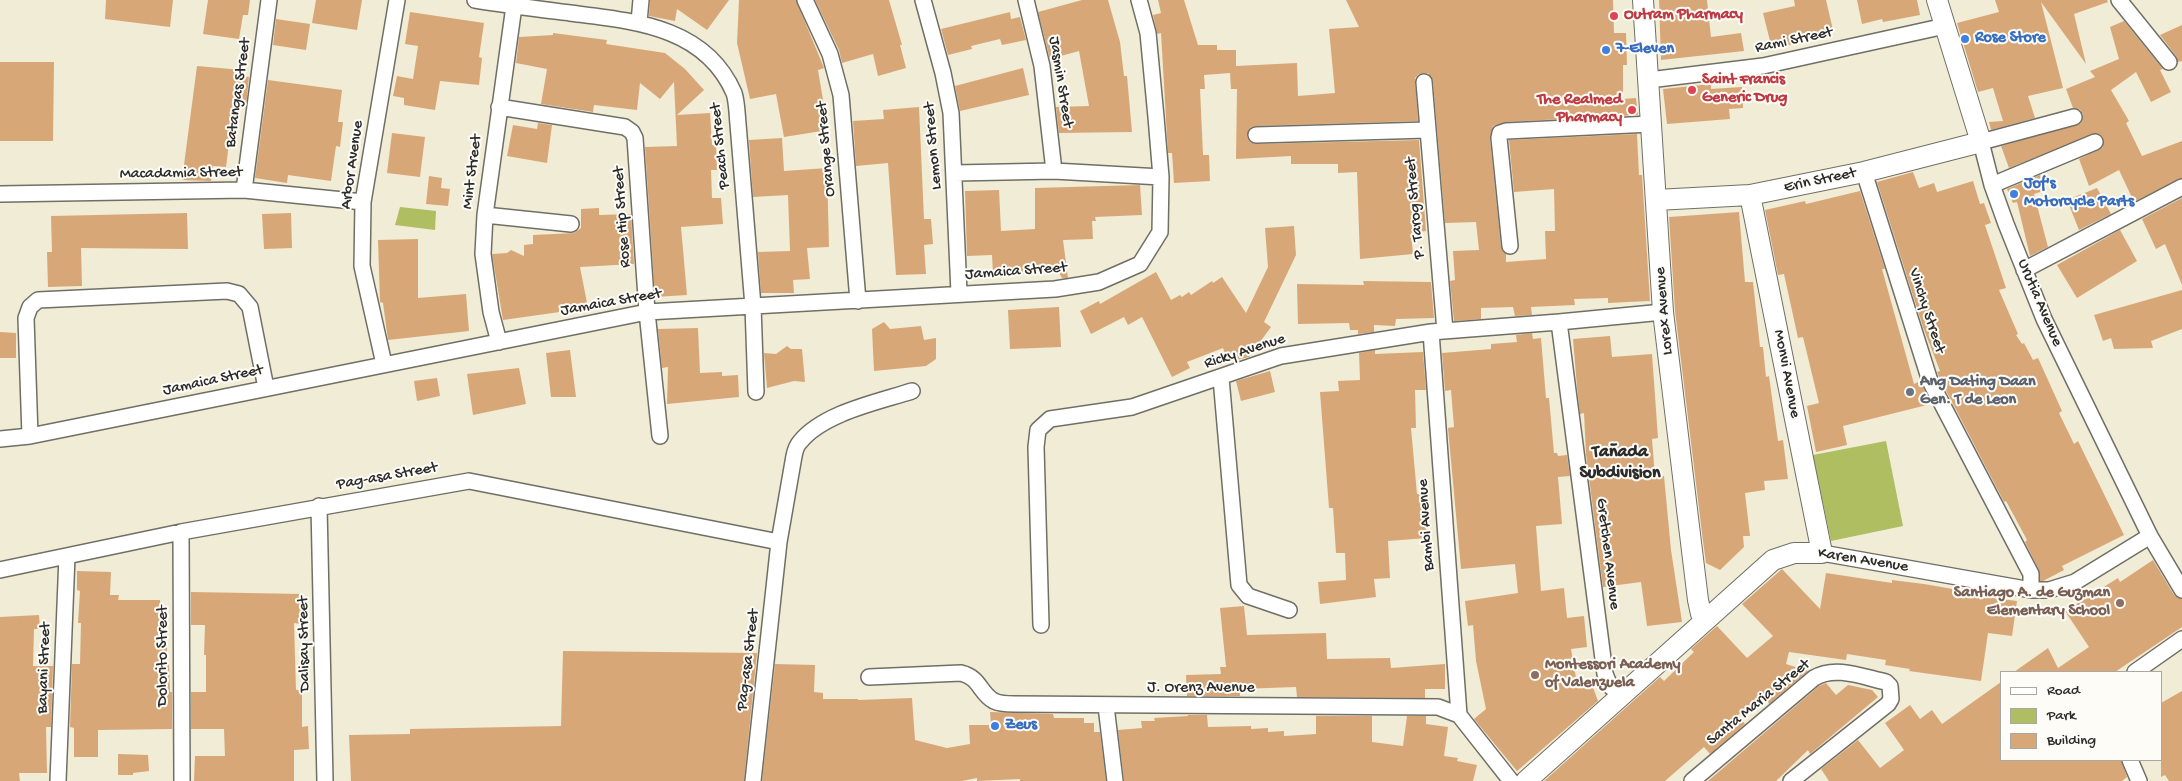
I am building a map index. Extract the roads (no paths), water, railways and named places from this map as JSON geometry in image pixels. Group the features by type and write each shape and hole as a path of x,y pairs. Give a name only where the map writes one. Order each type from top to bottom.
{"street":[{"name":"Batangas Street","path":"244,190 269,0"},
{"name":"Arbor Avenue","path":"384,364 362,266 362,202 398,0"},
{"name":"Peach Street","path":"475,0 639,22 677,36 701,50 721,71 734,95 753,306 756,392"},
{"path":"639,22 642,0"},
{"name":"Orange Street","path":"805,0 830,54 840,95 858,301"},
{"name":"Lemon Street","path":"922,0 943,73 951,113 959,293"},
{"name":"Jasmin Street","path":"1026,0 1042,66 1054,171"},
{"name":"Jamaica Street","path":"0,439 30,436 647,312 1055,289 1100,282 1140,264 1160,232 1161,177 1148,33 1139,0"},
{"name":"Lorex Avenue","path":"1643,0 1663,312 1698,600 1702,614 1706,619"},
{"name":"Urutia Avenue","path":"1937,0 1981,142 1992,185 2044,319 2150,536 2182,590"},
{"path":"2119,0 2169,62"},
{"name":"Mint Street","path":"499,342 491,312 483,254 485,215 514,6"},
{"name":"Rami Street","path":"1649,80 1763,66 1945,26"},
{"name":"P. Tarog Street","path":"1424,82 1438,332"},
{"name":"Rose Hip Street","path":"499,107 625,127 632,132 635,138 647,312 660,436"},
{"path":"1981,142 2074,117"},
{"path":"1510,246 1500,133 1506,131 1651,124"},
{"path":"1256,135 1427,130"},
{"name":"Erin Street","path":"1656,200 1750,195 1864,172 1981,142"},
{"path":"1992,185 2095,142"},
{"path":"955,174 1054,171 1161,177"},
{"name":"Vinchy Street","path":"1864,172 1930,381 2031,574 2031,590"},
{"path":"2024,270 2182,187"},
{"name":"Macadamia Street","path":"0,194 244,190 362,202"},
{"name":"Monvi Avenue","path":"1750,195 1822,553"},
{"path":"485,215 571,224"},
{"path":"30,436 26,318 30,307 38,300 227,291 239,294 250,306 266,388"},
{"name":"Ricky Avenue","path":"1041,625 1036,446 1038,430 1050,419 1132,407 1221,378 1240,368 1281,356 1438,332 1663,312"},
{"name":"Gretchen Avenue","path":"1560,322 1605,674 1610,686 1620,695"},
{"name":"Bambi Avenue","path":"1438,332 1459,715"},
{"path":"1221,378 1239,586 1248,596 1289,610"},
{"name":"Pag-asa Street","path":"753,781 779,542 798,443 816,427 841,414 912,391"},
{"name":"Pag-asa Street","path":"0,570 181,532 469,480 779,542"},
{"name":"Dalisay Street","path":"319,506 325,781"},
{"name":"Dolorito Street","path":"181,532 182,781"},
{"name":"Karen Avenue","path":"1526,781 1773,560 1794,553 1822,553 2031,590 2049,590 2075,582 2150,536"},
{"name":"Bayani Street","path":"58,781 67,556"},
{"path":"2136,671 2182,639"},
{"name":"Santa Maria Street","path":"1692,781 1823,672 1834,671 1886,682 1890,686 1891,699 1888,704 1791,781"},
{"name":"J. Orenz Avenue","path":"870,677 961,673 976,680 989,698 996,703 1106,706 1438,708 1459,715"},
{"path":"1106,706 1115,781"},
{"path":"1459,715 1511,781"},
{"path":"2130,761 2139,781"}],"place":[{"name":"Outram Pharmacy","path":"1614,16"},
{"name":"Rose Store","path":"1965,39"},
{"name":"7-Eleven","path":"1606,50"},
{"name":"Saint Francis Generic Drug","path":"1692,90"},
{"name":"The Realmed Pharmacy","path":"1632,110"},
{"name":"Jof's Motorcycle Parts","path":"2014,194"},
{"name":"Ang Dating Daan Gen. T de Leon","path":"1910,392"},
{"name":"Santiago A. de Guzman Elementary School","path":"2120,603"},
{"name":"Montessori Academy of Valenzuela","path":"1535,675"},
{"name":"Zeus","path":"995,726"}],"district":[{"name":"Tañada Subdivision","path":"1620,463"}]}
